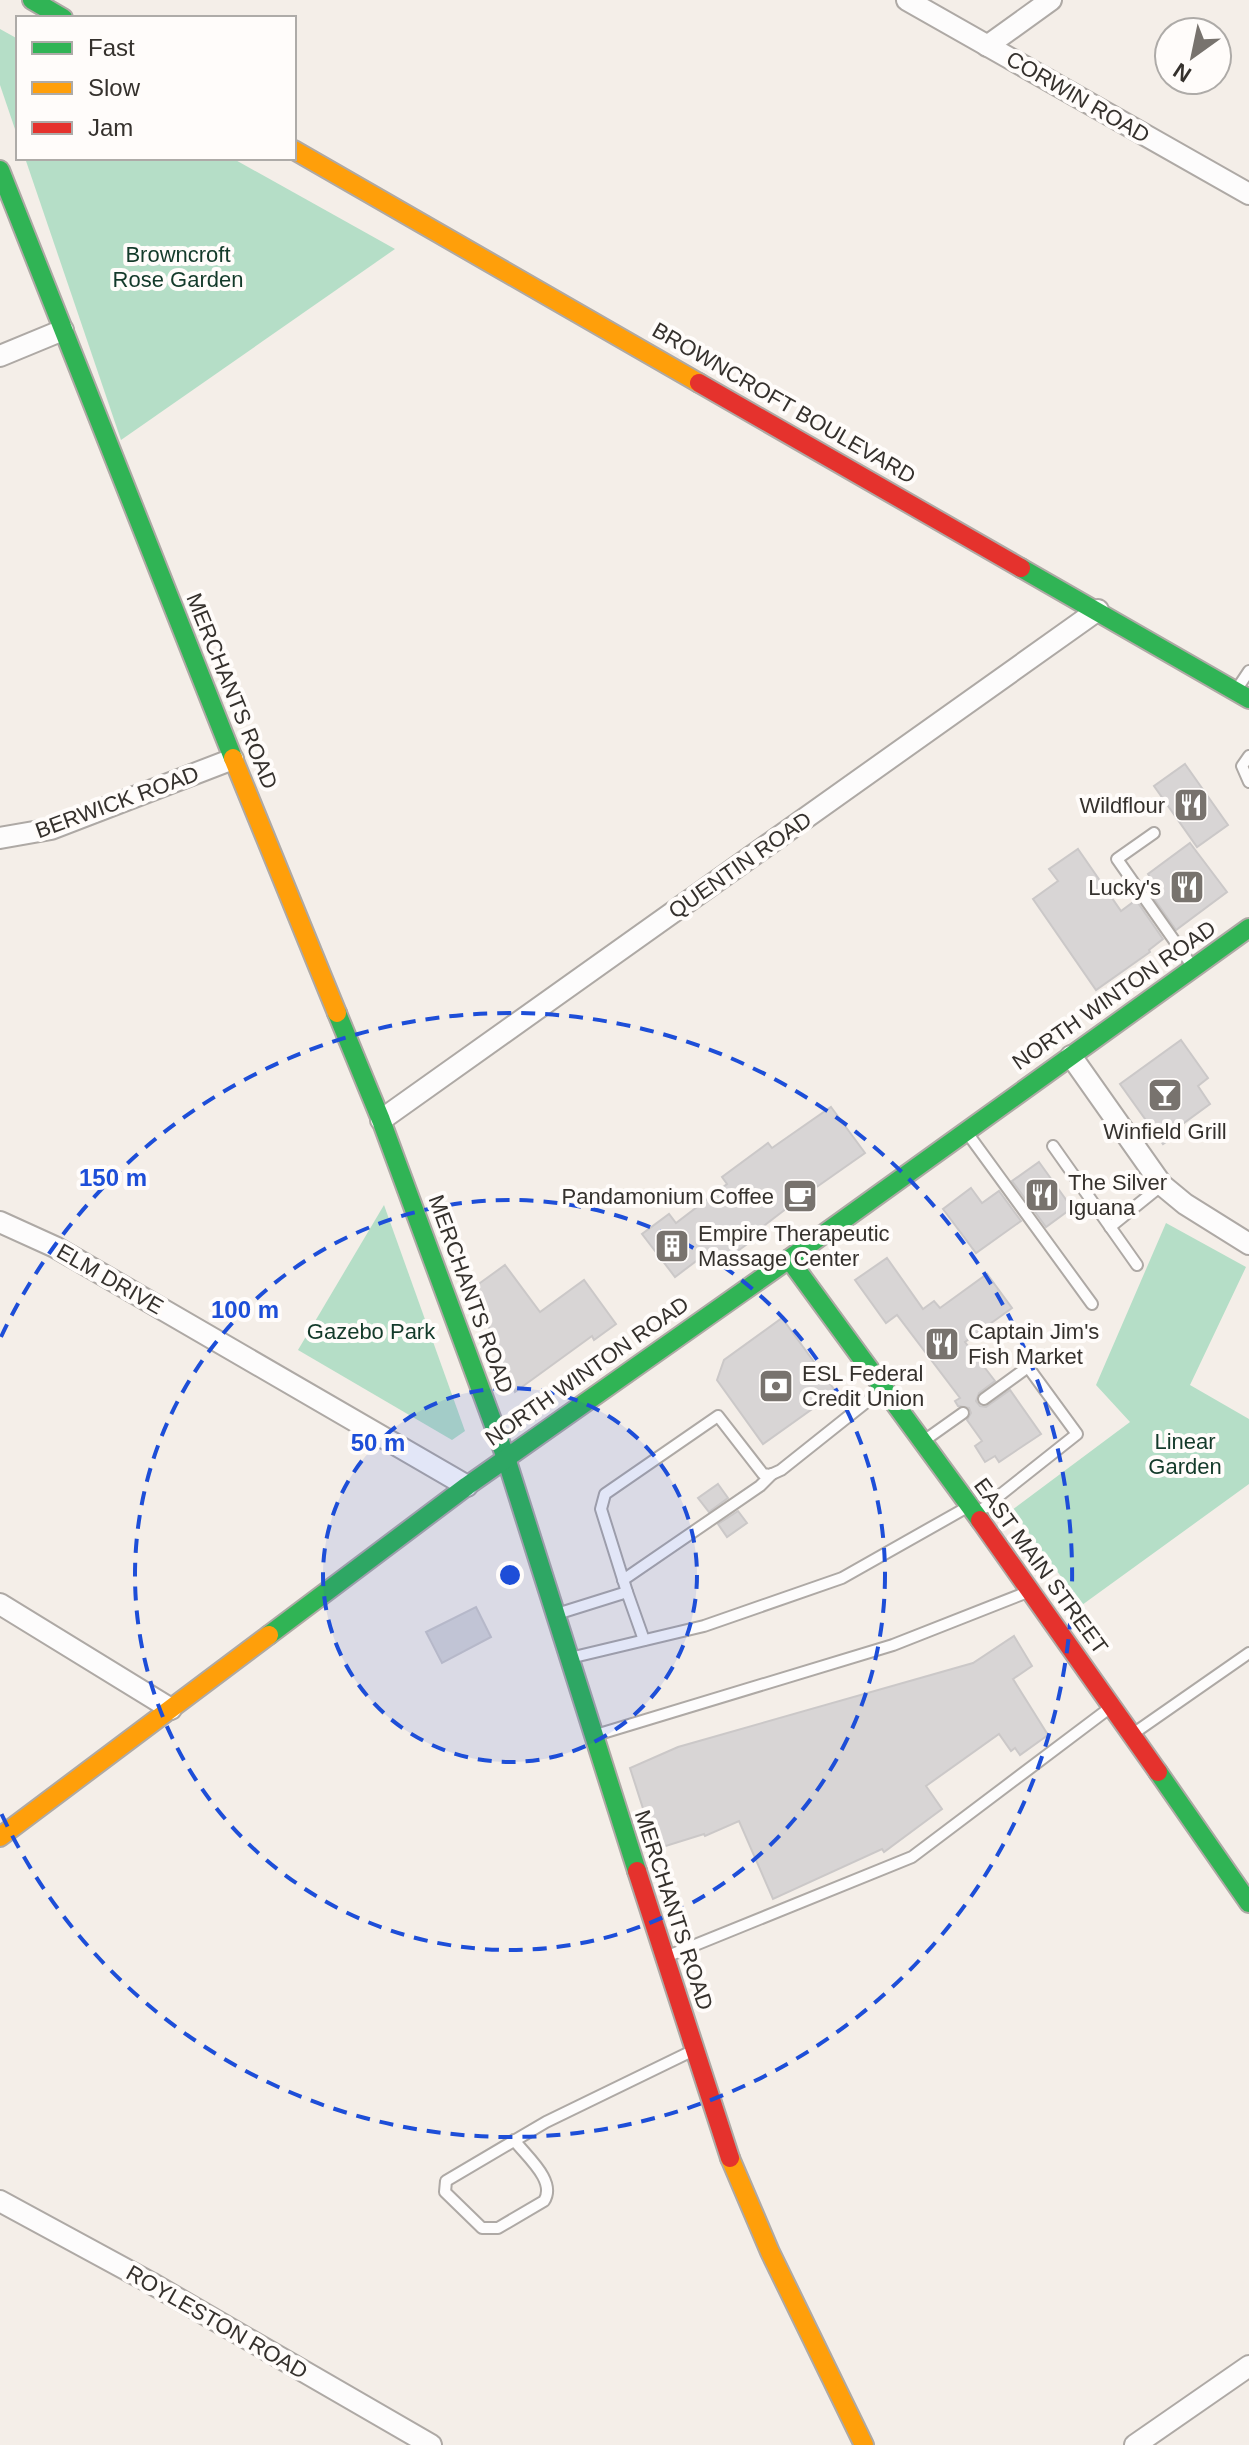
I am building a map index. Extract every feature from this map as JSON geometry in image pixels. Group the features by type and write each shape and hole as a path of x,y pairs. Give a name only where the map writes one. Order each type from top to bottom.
{"main road":[{"path":"32,0 60,16"},
{"name":"BROWNCROFT BOULEVARD","path":"296,151 1242,695"},
{"name":"MERCHANTS ROAD","path":"0,170 233,759 381,1120 506,1458 728,2154 770,2252 864,2445"},
{"name":"NORTH WINTON ROAD","path":"0,1837 467,1486 1249,928"},
{"name":"EAST MAIN STREET","path":"789,1259 1031,1590 1249,1903"}],"street":[{"name":"CORWIN ROAD","path":"907,0 1249,194"},
{"path":"987,46 1051,0"},
{"path":"0,356 63,330"},
{"name":"QUENTIN ROAD","path":"381,1120 1098,610"},
{"name":"BERWICK ROAD","path":"0,838 51,829 233,759"},
{"path":"1071,1056 1162,1185 1185,1204 1249,1244"},
{"name":"ELM DRIVE","path":"0,1222 55,1247 467,1486"},
{"path":"0,1604 171,1709"},
{"name":"ROYLESTON ROAD","path":"0,2201 151,2283 431,2445"},
{"path":"1135,2445 1249,2366"}],"lane":[{"path":"1242,695 1249,671"},
{"path":"1249,756 1242,766 1249,782"},
{"path":"1154,833 1117,859 1194,968"},
{"path":"966,1130 1092,1304"},
{"path":"1053,1146 1137,1265"},
{"path":"1110,1227 1162,1185"},
{"path":"568,1658 704,1626 842,1578 972,1510 1077,1434 1028,1367 984,1399"},
{"path":"623,1580 760,1486 884,1389"},
{"path":"922,1442 963,1413"},
{"path":"644,1640 601,1509 605,1494 718,1416 763,1474 772,1474"},
{"path":"593,1736 893,1645 1031,1590"},
{"path":"555,1615 627,1592"},
{"path":"1132,1734 1249,1653"},
{"path":"664,1958 912,1857 1112,1707"},
{"path":"514,2140 549,2184 549,2194 544,2201 498,2228 482,2228 445,2192 443,2187 446,2181 514,2140 694,2050"}],"green space":[{"path":"0,29 16,38 16,132 0,85"},
{"name":"Browncroft Rose Garden","path":"26,160 236,160 395,249 121,440"},
{"name":"Gazebo Park","path":"384,1205 465,1431 452,1440 298,1350"},
{"name":"Linear Garden","path":"1166,1223 1246,1267 1190,1385 1249,1419 1249,1484 1082,1605 1012,1510 1130,1422 1096,1385"}],"building":[{"name":"Wildflour","path":"1185,764 1228,825 1197,847 1154,786"},
{"name":"Lucky's","path":"1190,843 1227,892 1176,930 1148,890 1155,884 1148,874"},
{"path":"1078,849 1121,911 1136,900 1163,939 1150,952 1096,990 1033,899 1058,881 1049,869"},
{"name":"Winfield Grill","path":"1181,1040 1208,1078 1198,1086 1210,1104 1180,1126 1183,1130 1163,1144 1120,1084"},
{"path":"831,1107 865,1153 791,1205 721,1263 711,1250 675,1277 642,1234 669,1214 676,1223 727,1184 722,1177 768,1143 772,1148"},
{"name":"The Silver Iguana","path":"1039,1162 1072,1208 1046,1227 1012,1181"},
{"path":"971,1188 982,1203 999,1191 1021,1221 976,1253 943,1209"},
{"path":"887,1258 923,1309 934,1301 940,1308 987,1274 1012,1308 965,1342 995,1381 979,1393 976,1401 986,1407 1010,1390 1041,1434 999,1462 995,1456 985,1462 975,1446 982,1441 967,1420 971,1413 969,1408 958,1406 955,1401 960,1398 897,1315 886,1323 855,1280"},
{"path":"505,1265 540,1312 584,1280 616,1324 594,1340 592,1336 515,1392 473,1288"},
{"name":"ESL Federal Credit Union","path":"782,1318 836,1392 763,1444 717,1380 724,1360"},
{"path":"718,1484 728,1498 709,1512 698,1498"},
{"path":"738,1511 747,1523 727,1537 718,1524"},
{"path":"476,1607 491,1637 442,1663 426,1632"},
{"path":"1014,1636 1032,1666 1013,1679 1048,1735 1020,1755 1015,1748 1011,1751 999,1734 926,1786 942,1809 884,1852 882,1849 773,1899 739,1821 705,1836 656,1849 630,1768 678,1747 973,1663"}],"traffic: fast":[{"path":"32,0 60,16"},
{"path":"0,170 233,758"},
{"path":"1021,568 1249,699"},
{"path":"980,1520 789,1259 1249,928"},
{"path":"337,1013 381,1120 506,1458 637,1871"},
{"path":"269,1635 467,1486 789,1259"},
{"path":"1158,1772 1249,1903"}],"traffic: slow":[{"path":"296,151 699,383"},
{"path":"233,758 337,1013"},
{"path":"0,1837 269,1635"},
{"path":"730,2158 770,2252 864,2445"}],"traffic: jam":[{"path":"699,383 1021,568"},
{"path":"980,1520 1158,1772"},
{"path":"637,1871 730,2158"}],"place":[{"name":"Wildflour","path":"1191,805"},
{"name":"Lucky's","path":"1187,887"},
{"name":"Winfield Grill","path":"1165,1095"},
{"name":"The Silver Iguana","path":"1042,1195"},
{"name":"Pandamonium Coffee","path":"800,1196"},
{"name":"Empire Therapeutic Massage Center","path":"672,1246"},
{"name":"Captain Jim's Fish Market","path":"942,1344"},
{"name":"ESL Federal Credit Union","path":"776,1386"}]}
